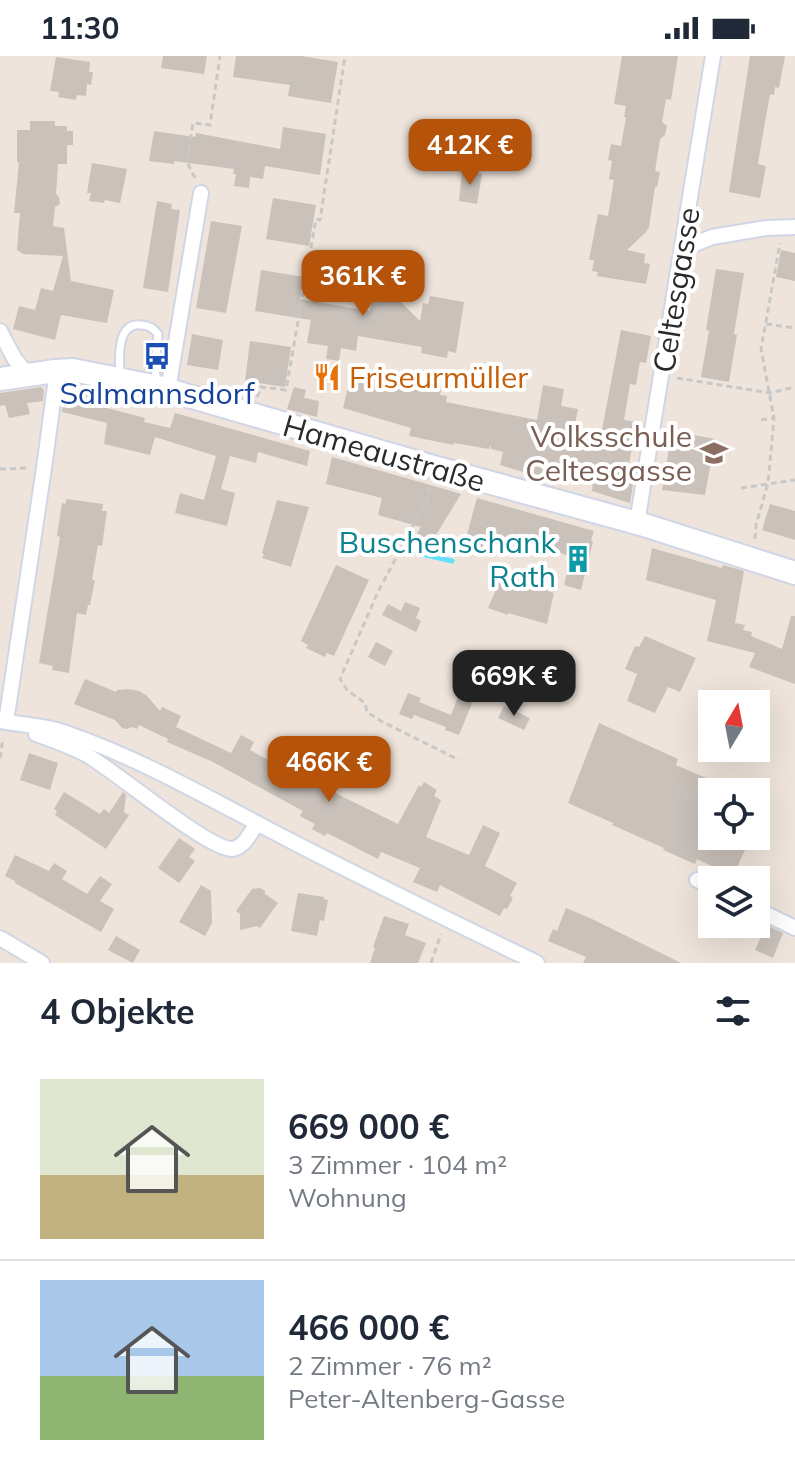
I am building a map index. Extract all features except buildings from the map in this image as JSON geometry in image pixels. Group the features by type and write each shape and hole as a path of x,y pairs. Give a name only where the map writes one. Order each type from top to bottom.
{"main road":[{"name":"Hameaustraße","path":"0,379 55,371 81,371 120,378 637,523 795,573"}],"street":[{"name":"Celtesgasse","path":"637,523 713,56"},
{"path":"163,389 201,193"},
{"path":"683,249 712,237 789,227"},
{"path":"0,331 14,358 28,375"},
{"path":"3,722 44,468 55,371"},
{"path":"3,722 89,756 222,847 233,849 241,846 257,823"},
{"path":"3,722 63,731 135,762 537,963"},
{"path":"770,916 795,928"},
{"path":"0,938 42,963"}],"lane":[{"path":"120,378 120,350 126,330 131,326 145,325 158,334 155,367 163,389"}],"path":[{"path":"201,193 187,162 193,123 210,125 220,56"},
{"path":"250,415 261,387 286,390 316,219 320,220 345,56"},
{"path":"749,558 768,483 774,418 761,349 789,227"},
{"path":"766,324 795,328"},
{"path":"662,376 770,393 795,387"},
{"path":"761,420 774,418"},
{"path":"0,469 44,468"},
{"path":"437,468 427,499 377,594 340,679 347,690 365,703 367,712 459,760"},
{"path":"741,488 795,480"},
{"path":"0,758 3,722"},
{"path":"431,963 447,919"}],"waterway":[{"path":"404,550 452,561"}],"place":[{"name":"Salmannsdorf","path":"157,356"},
{"name":"Friseurmüller","path":"327,377"},
{"name":"Volksschule Celtesgasse","path":"714,453"},
{"name":"Buschenschank Rath","path":"578,559"}]}
